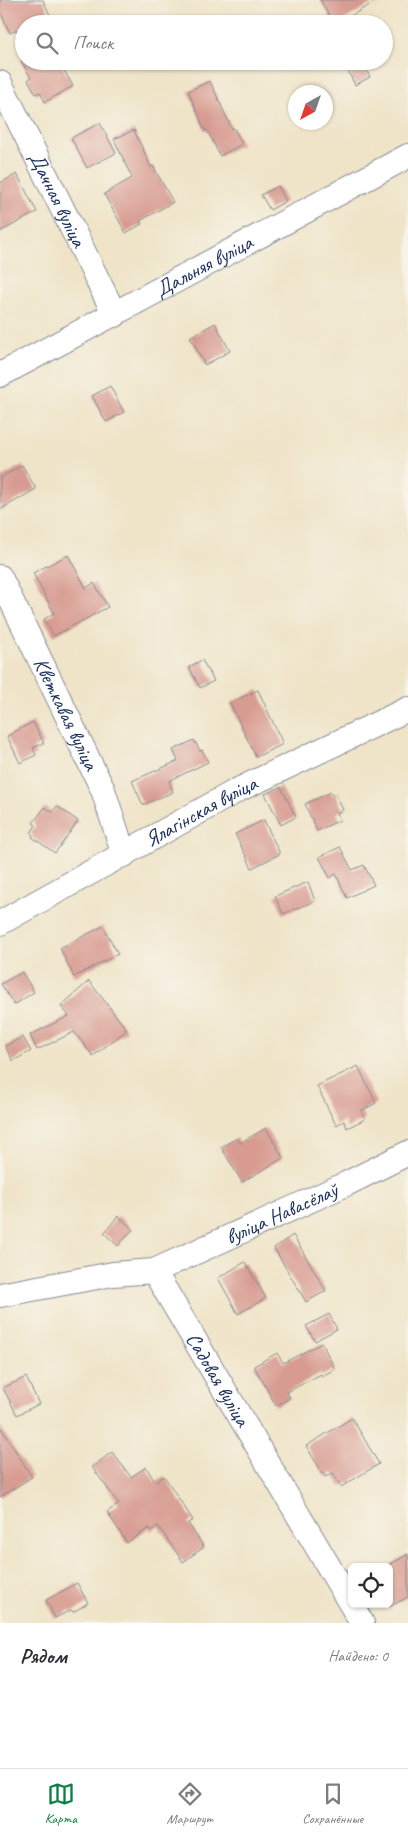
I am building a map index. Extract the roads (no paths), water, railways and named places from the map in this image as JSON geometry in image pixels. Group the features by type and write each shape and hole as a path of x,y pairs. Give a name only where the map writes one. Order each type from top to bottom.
{"street":[{"name":"Дачная вуліца","path":"0,83 115,315"},
{"name":"Дальняя вуліца","path":"0,375 115,315 408,156"},
{"name":"Кветкавая вуліца","path":"0,577 103,790 124,855"},
{"name":"Ялагінская вуліца","path":"0,923 238,790 408,710"},
{"name":"вуліца Навасёлаў","path":"154,1271 337,1188 408,1153"},
{"path":"0,1295 113,1274 154,1271"},
{"name":"Садовая вуліца","path":"154,1271 362,1623"}]}
